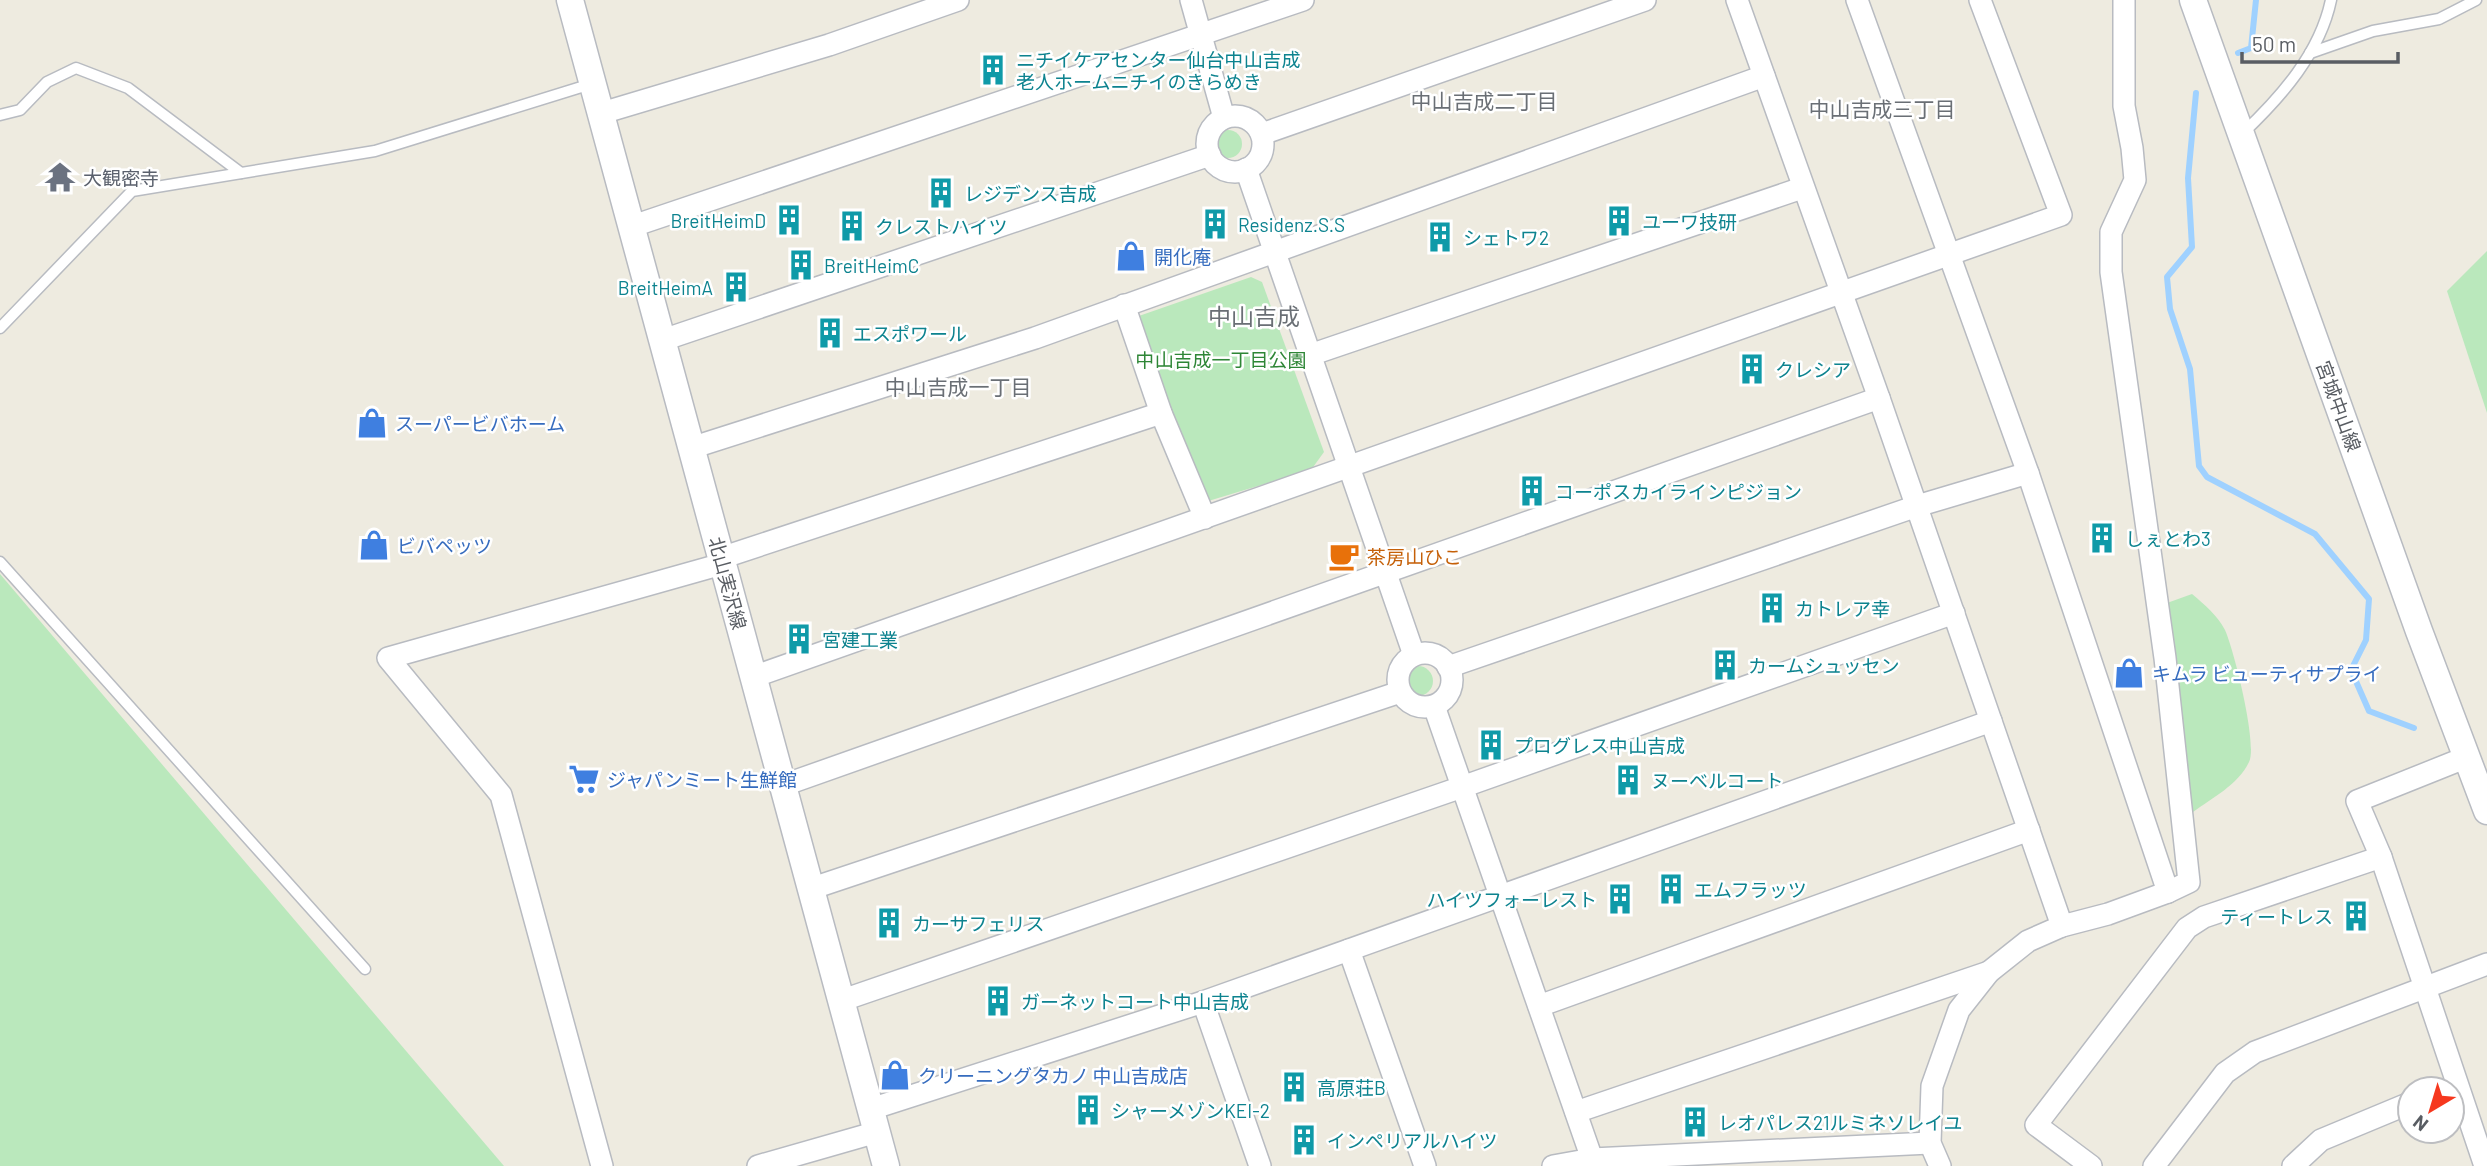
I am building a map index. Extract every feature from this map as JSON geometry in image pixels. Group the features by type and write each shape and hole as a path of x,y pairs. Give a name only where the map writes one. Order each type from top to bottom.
{"street":[{"path":"602,113 829,45 958,0"},
{"path":"1191,0 1224,118"},
{"path":"633,226 1303,0"},
{"path":"1262,134 1645,0"},
{"path":"1737,0 1802,188 1880,398 2063,926"},
{"path":"1857,0 2028,473 2168,892"},
{"path":"753,677 2061,215 1980,0"},
{"path":"1940,1166 1930,1143 1932,1086 1959,1010 1989,972 2028,941 2063,926 2108,914 2189,882 2165,658 2111,272 2111,232 2135,180 2124,106 2124,0"},
{"name":"宮城中山線","path":"2193,0 2487,811"},
{"name":"北山実沢線","path":"578,2 594,83 886,1166"},
{"path":"691,448 1035,338 1764,76"},
{"path":"1242,117 1250,120 1262,134 1262,151 1253,165 1246,169 1237,172 1221,168 1210,155 1208,138 1211,129 1224,118 1242,117"},
{"path":"663,340 1210,155"},
{"path":"1246,169 1414,655"},
{"path":"1310,355 1802,188"},
{"path":"1124,305 1161,413 1205,518"},
{"path":"783,785 1880,398"},
{"path":"602,1166 501,795 388,658 722,561 1161,413"},
{"path":"1448,667 1917,506 2028,473"},
{"path":"843,1000 1462,788 1954,613"},
{"path":"1429,653 1437,656 1451,674 1447,696 1434,706 1411,704 1400,692 1398,683 1401,667 1414,655 1429,653"},
{"path":"813,888 1400,692"},
{"path":"1434,706 1592,1159"},
{"path":"758,1166 874,1121 1203,1002 1991,721"},
{"path":"2448,1075 2425,988 2381,857 2357,801 2467,757"},
{"path":"1539,1006 2029,830"},
{"path":"2091,1166 2036,1125 2187,928 2204,917 2381,857"},
{"path":"1349,950 1425,1166"},
{"path":"2154,1166 2225,1073 2255,1052 2487,964"},
{"path":"1576,1112 1989,972"},
{"path":"1203,1002 1260,1166"},
{"path":"2293,1166 2321,1140 2396,1109"},
{"path":"2466,1121 2485,1166"},
{"path":"1553,1166 1592,1159 1930,1143"}],"lane":[{"path":"2241,135 2278,100 2309,52 2328,15 2331,0"},
{"path":"2309,52 2373,31 2439,19 2476,0"},
{"path":"0,115 20,110 47,82 76,68 128,88 241,173"},
{"path":"0,328 132,191 375,151 594,83"},
{"path":"0,562 365,969"}],"green space":[{"path":"1228,130 1238,134 1242,144 1238,154 1228,158 1218,154 1214,144 1218,134"},
{"path":"2487,251 2487,413 2447,291"},
{"name":"中山吉成一丁目公園","path":"1251,277 1262,282 1324,452 1311,470 1205,502 1136,317"},
{"path":"0,574 504,1166 0,1166"},
{"path":"2192,594 2206,606 2225,630 2244,697 2251,752 2249,762 2238,778 2193,812 2167,603"},
{"path":"1418,666 1429,670 1433,681 1429,692 1418,696 1407,692 1403,681 1407,670"}],"waterway":[{"path":"2238,53 2251,48 2256,0"},
{"path":"2196,93 2188,178 2192,247 2167,277 2170,309 2190,369 2199,466 2207,477 2315,534 2369,599 2366,640 2351,670 2369,711 2414,728"}],"place":[{"name":"ニチイケアセンター仙台中山吉成 老人ホームニチイのきらめき","path":"993,70"},
{"name":"大観密寺","path":"60,177"},
{"name":"レジデンス吉成","path":"941,193"},
{"name":"BreitHeimD","path":"789,220"},
{"name":"ユーワ技研","path":"1619,221"},
{"name":"Residenz.S.S","path":"1215,224"},
{"name":"クレストハイツ","path":"852,226"},
{"name":"シェトワ2","path":"1440,237"},
{"name":"開化庵","path":"1131,256"},
{"name":"BreitHeimC","path":"801,265"},
{"name":"BreitHeimA","path":"736,287"},
{"name":"エスポワール","path":"830,333"},
{"name":"クレシア","path":"1752,369"},
{"name":"スーパービバホーム","path":"372,423"},
{"name":"コーポスカイラインピジョン","path":"1532,491"},
{"name":"しぇとわ3","path":"2102,538"},
{"name":"ビバペッツ","path":"374,545"},
{"name":"茶房山ひこ","path":"1344,556"},
{"name":"カトレア幸","path":"1772,608"},
{"name":"宮建工業","path":"799,639"},
{"name":"カームシュッセン","path":"1725,665"},
{"name":"キムラ ビューティサプライ","path":"2129,673"},
{"name":"プログレス中山吉成","path":"1491,745"},
{"name":"ジャパンミート生鮮館","path":"584,779"},
{"name":"ヌーベルコート","path":"1628,780"},
{"name":"エムフラッツ","path":"1671,889"},
{"name":"ハイツフォーレスト","path":"1620,899"},
{"name":"ティートレス","path":"2356,916"},
{"name":"カーサフェリス","path":"889,923"},
{"name":"ガーネットコート中山吉成","path":"998,1001"},
{"name":"クリーニングタカノ 中山吉成店","path":"895,1075"},
{"name":"高原荘B","path":"1294,1087"},
{"name":"シャーメゾンKEI-2","path":"1088,1110"},
{"name":"レオパレス21ルミネソレイユ","path":"1695,1122"},
{"name":"インペリアルハイツ","path":"1304,1140"}],"district":[{"name":"中山吉成二丁目","path":"1484,100"},
{"name":"中山吉成三丁目","path":"1882,108"},
{"name":"中山吉成","path":"1254,316"},
{"name":"中山吉成一丁目","path":"958,386"}]}
